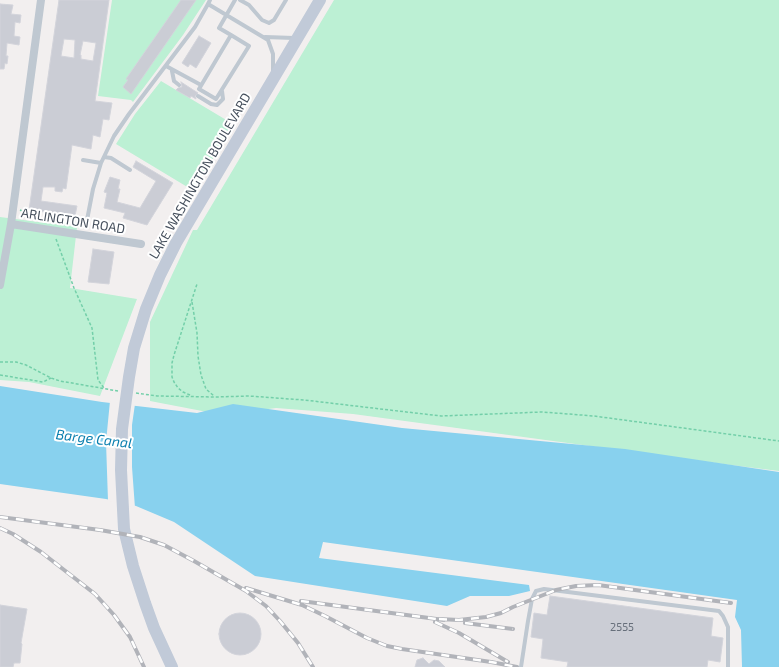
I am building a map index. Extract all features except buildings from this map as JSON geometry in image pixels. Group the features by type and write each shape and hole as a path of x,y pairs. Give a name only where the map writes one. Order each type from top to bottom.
{"main road":[{"name":"LAKE WASHINGTON BOULEVARD","path":"172,667 154,628 133,566 124,529 121,470 122,430 128,377 134,348 144,316 160,275 180,236 320,0"}],"street":[{"name":"ARLINGTON ROAD","path":"41,0 11,224 141,244"},
{"path":"0,285 11,224"}],"lane":[{"path":"231,36 199,89 216,99 249,46 219,28 235,0"},
{"path":"240,0 249,5 262,20 269,23 274,20 286,0"},
{"path":"87,220 93,189 101,163 121,125 195,28 209,2 268,40 273,54 272,81"},
{"path":"264,37 299,37"},
{"path":"166,66 172,71 201,85"},
{"path":"172,71 174,81 180,85"},
{"path":"198,96 211,104 217,105 223,99 222,90"},
{"path":"104,156 111,158 130,170"},
{"path":"83,160 101,163"},
{"path":"521,667 532,599 536,591 544,589 718,612 723,616 728,627 728,667"}],"path":[{"path":"14,205 41,219 52,230 74,288 92,328 98,380 104,388"},
{"path":"191,396 178,388 172,377 172,370 174,355 197,284"},
{"path":"192,301 201,375 206,389 216,397"},
{"path":"0,362 16,362 26,365 60,381 122,392"},
{"path":"0,375 43,382 51,378"},
{"path":"129,393 157,396 249,396 304,400 441,416 542,412 594,416 779,441"}],"green space":[{"path":"112,0 206,0 183,35 133,102 131,100 98,96"},
{"path":"334,0 779,0 779,471 353,414 276,408 223,415 150,401 150,322 193,230 197,230"},
{"path":"161,81 233,124 194,191 116,144 135,114"},
{"path":"0,217 77,227 70,288 137,299 100,396 29,382 0,380"}],"water":[{"name":"Barge Canal","path":"0,386 102,402 197,413 233,404 402,428 625,449 779,472 779,667 742,667 741,630 735,617 737,600 323,542 319,558 529,585 530,591 509,596 470,596 447,606 255,576 174,522 136,506 106,499 0,484"}],"pier":[{"path":"110,401 135,404 132,425 132,467 135,508 108,501 106,442"}],"railway":[{"path":"0,517 100,530 140,537 164,545 246,591 266,606 298,643 313,667"},
{"path":"0,528 13,534 41,552 95,594 114,615 130,637 144,667"},
{"path":"439,619 459,620 486,617 501,613 556,590 576,586 598,585 731,603"},
{"path":"246,588 302,605 367,638 387,646 517,667"},
{"path":"301,601 444,620"},
{"path":"435,622 459,633 508,662"},
{"path":"465,623 513,629"}]}
